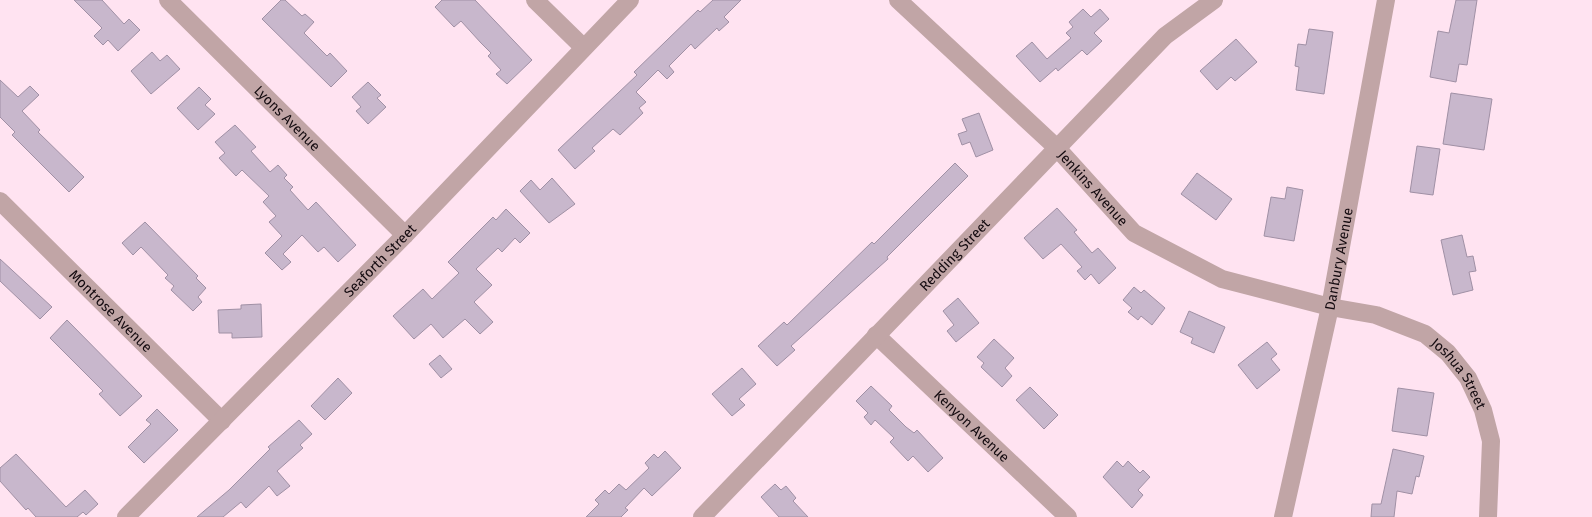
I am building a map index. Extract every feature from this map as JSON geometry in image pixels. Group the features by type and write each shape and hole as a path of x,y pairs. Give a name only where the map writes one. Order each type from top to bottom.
{"street":[{"name":"Lyons Avenue","path":"168,0 406,235"},
{"path":"536,0 583,47"},
{"name":"Seaforth Street","path":"126,517 406,235 583,47 630,0"},
{"name":"Jenkins Avenue","path":"898,0 1057,148 1134,233 1222,279 1330,307"},
{"name":"Redding Street","path":"702,517 1165,36 1214,0"},
{"name":"Danbury Avenue","path":"1283,517 1330,307 1386,0"},
{"name":"Montrose Avenue","path":"0,200 222,421"},
{"name":"Joshua Street","path":"1330,307 1376,315 1425,334 1448,353 1468,378 1483,410 1491,441 1488,517"},
{"name":"Kenyon Avenue","path":"876,335 1068,517"}],"building":[{"path":"74,0 102,0 124,24 129,19 140,30 118,51 108,40 103,45 94,36 102,28"},
{"path":"281,0 285,0 302,16 305,14 314,22 304,33 327,56 330,53 347,71 331,87 262,19"},
{"path":"442,0 475,0 532,60 507,84 496,74 501,70 488,56 491,53 461,21 454,27 435,7"},
{"path":"713,0 741,0 724,17 729,22 719,31 717,28 695,49 691,44 669,66 674,72 667,79 658,70 636,92 646,102 639,108 643,113 620,135 613,129 592,148 595,151 575,169 558,150 637,75 634,72 698,10 700,12"},
{"path":"1456,0 1477,0 1467,65 1459,64 1456,82 1430,77 1438,31 1449,33"},
{"path":"1083,9 1091,17 1100,9 1109,19 1094,33 1102,41 1087,55 1082,50 1058,71 1056,68 1040,82 1016,56 1032,42 1047,59 1071,38 1066,33 1073,27 1069,22"},
{"path":"1309,29 1333,32 1324,94 1296,90 1299,67 1295,66 1298,44 1306,45"},
{"path":"1236,39 1257,62 1235,81 1231,77 1217,90 1200,71"},
{"path":"152,52 160,61 167,55 180,69 151,94 131,71"},
{"path":"0,80 18,97 30,86 39,95 22,111 40,130 38,132 84,177 69,192 12,135 15,132 0,117"},
{"path":"368,82 381,95 377,98 386,107 368,124 356,111 361,107 352,97"},
{"path":"199,87 211,99 205,105 215,114 198,130 177,108"},
{"path":"1451,93 1492,99 1484,150 1443,144"},
{"path":"979,113 993,150 976,157 970,142 962,145 958,134 967,131 962,119"},
{"path":"235,125 256,147 251,151 270,172 278,165 287,175 284,178 293,187 290,190 308,210 316,202 356,245 338,262 324,247 318,252 302,235 283,254 291,262 282,270 265,253 282,236 269,222 276,216 263,202 269,196 242,170 236,176 219,158 225,153 215,142"},
{"path":"1417,146 1440,149 1433,195 1410,192"},
{"path":"955,163 968,176 887,257 888,259 791,346 795,350 777,366 758,346 784,322 787,325 872,242 874,244"},
{"path":"1197,173 1232,199 1216,220 1181,194"},
{"path":"552,178 575,204 549,223 520,191 531,180 540,190"},
{"path":"1287,187 1303,190 1294,241 1264,236 1271,197 1285,199"},
{"path":"1057,208 1077,230 1074,232 1092,253 1098,248 1116,268 1099,284 1091,274 1085,280 1077,271 1082,267 1061,244 1043,259 1024,238"},
{"path":"506,209 530,233 520,243 515,238 502,252 498,248 476,269 492,285 474,302 493,322 480,334 465,319 443,338 431,324 414,339 393,316 423,289 432,299 459,273 448,262 493,217 496,220"},
{"path":"145,222 198,276 196,278 206,288 198,297 202,302 193,311 171,290 174,286 165,278 168,275 141,247 133,255 122,243"},
{"path":"1462,235 1467,257 1473,256 1476,271 1469,272 1473,290 1453,295 1441,240"},
{"path":"0,259 52,307 40,319 0,281"},
{"path":"1134,287 1141,293 1144,290 1165,308 1152,325 1141,316 1138,320 1128,312 1132,308 1123,300"},
{"path":"958,298 979,323 956,342 947,331 954,325 943,311"},
{"path":"261,304 262,337 232,338 232,333 219,333 218,310 241,309 241,305"},
{"path":"1189,311 1225,327 1214,353 1191,343 1193,338 1180,332"},
{"path":"67,320 142,396 120,416 99,394 103,391 50,338"},
{"path":"994,339 1014,358 1005,368 1012,376 1002,387 981,367 984,363 977,357"},
{"path":"1267,342 1277,354 1271,359 1280,370 1257,389 1238,365"},
{"path":"440,355 452,369 441,378 429,364"},
{"path":"742,368 756,384 739,399 745,405 732,416 712,394"},
{"path":"338,378 352,393 325,420 311,406"},
{"path":"871,386 892,406 889,410 906,427 914,433 917,430 943,458 928,472 913,456 908,461 890,442 894,438 875,420 871,425 864,417 868,413 856,401"},
{"path":"1030,387 1058,415 1044,429 1016,400"},
{"path":"1398,388 1434,393 1427,436 1392,431"},
{"path":"157,409 178,430 144,463 128,447 151,424 146,420"},
{"path":"299,420 312,434 300,445 303,448 277,471 290,486 277,496 269,486 246,508 241,502 223,517 197,517 229,490 270,449 268,447"},
{"path":"1393,449 1424,456 1419,477 1416,476 1412,494 1397,491 1394,517 1371,517 1372,504 1381,504"},
{"path":"665,451 681,468 652,496 644,488 625,508 628,510 621,517 586,517 599,504 595,500 605,490 609,494 619,484 626,490 649,468 645,463 654,454 658,458"},
{"path":"16,454 66,507 85,490 98,504 86,515 83,512 77,517 36,517 28,508 26,510 0,481 0,468"},
{"path":"1117,461 1123,467 1128,461 1140,473 1143,470 1150,477 1138,490 1143,495 1132,508 1103,477"},
{"path":"775,484 781,490 786,486 796,498 793,501 808,517 779,517 761,497"}]}
